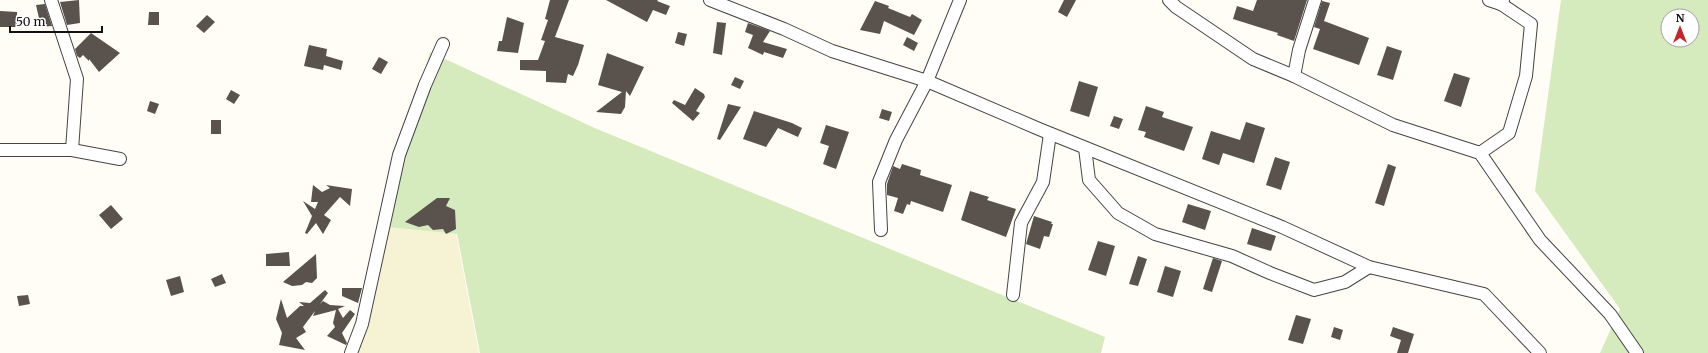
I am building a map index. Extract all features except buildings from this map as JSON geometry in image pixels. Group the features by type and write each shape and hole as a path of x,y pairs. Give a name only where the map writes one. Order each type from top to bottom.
{"street":[{"path":"51,0 77,79 72,150"},
{"path":"710,0 784,29 832,51 927,81 1050,134 1282,227 1370,267 1484,294 1540,353"},
{"path":"881,230 879,182 896,140 927,81 960,0"},
{"path":"1169,0 1176,7 1253,59 1294,76 1393,125 1480,153 1540,240 1610,314 1637,353"},
{"path":"1294,76 1299,50 1315,0"},
{"path":"1480,153 1509,133 1526,76 1531,24 1502,2 1489,0"},
{"path":"351,353 362,324 399,155 425,85 444,44"},
{"path":"1013,295 1021,223 1043,182 1050,134"},
{"path":"1085,148 1089,180 1118,213 1155,234 1232,256 1314,290 1346,282 1370,267"},
{"path":"0,150 72,150 120,159"}],"shaded area":[{"path":"387,227 456,234 479,353 354,353"}],"green space":[{"path":"1561,0 1708,0 1708,353 1600,353 1620,309 1535,191"},
{"path":"430,52 597,129 1105,337 1101,353 480,353 457,234 387,227 411,120"}]}
